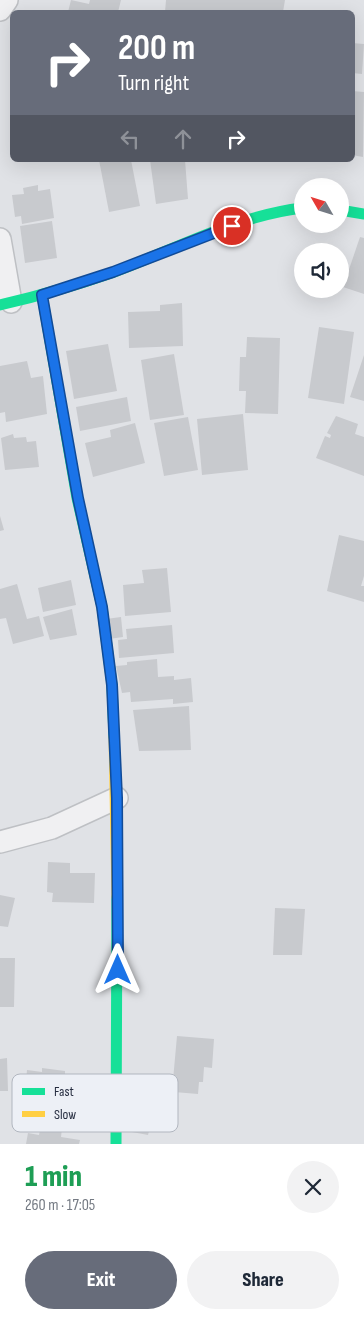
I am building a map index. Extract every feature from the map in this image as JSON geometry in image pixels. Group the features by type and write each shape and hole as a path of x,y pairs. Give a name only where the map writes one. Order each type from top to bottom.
{"main road":[{"path":"5,304 42,295 113,272 256,216 294,209"},
{"path":"349,212 364,214"},
{"path":"42,295 78,498 102,607 112,685 117,798 117,1074"}],"street":[{"path":"0,10 7,0"},
{"path":"0,239 5,304"},
{"path":"0,842 52,828 117,798"}],"building":[{"path":"71,0 89,4 90,0 121,0 118,10 68,10"},
{"path":"166,0 285,0 283,10 165,10"},
{"path":"355,43 364,44 362,74 355,73"},
{"path":"355,91 364,92 363,157 355,156"},
{"path":"99,162 131,162 140,206 109,212"},
{"path":"150,162 185,162 188,199 156,204"},
{"path":"38,185 38,191 50,189 54,218 22,224 21,216 15,217 12,195 24,194 23,188"},
{"path":"52,221 57,258 25,263 20,226"},
{"path":"360,237 364,238 364,294 349,289 349,269"},
{"path":"182,303 183,346 129,348 128,312 160,311 160,305"},
{"path":"319,327 354,332 344,404 308,398"},
{"path":"247,337 280,338 278,414 245,413 246,391 239,391 240,357 246,357"},
{"path":"108,344 117,391 74,399 66,351"},
{"path":"174,354 184,415 150,420 141,360"},
{"path":"364,355 364,401 350,397"},
{"path":"27,361 31,378 43,376 47,414 6,422 5,412 0,413 0,366"},
{"path":"127,397 131,421 80,431 76,407"},
{"path":"243,414 248,470 202,475 197,419"},
{"path":"336,416 358,424 355,434 364,437 364,476 316,458 325,436 330,438 331,435 327,433"},
{"path":"188,417 198,470 164,476 154,423"},
{"path":"135,423 145,463 93,477 85,443 111,437 110,430"},
{"path":"13,434 14,438 26,437 27,442 36,441 39,467 5,470 1,438"},
{"path":"0,516 4,530 0,531"},
{"path":"339,535 364,541 364,576 361,586 364,586 364,602 327,591"},
{"path":"167,568 171,612 125,616 123,585 144,583 142,570"},
{"path":"71,580 76,605 43,612 38,588"},
{"path":"17,584 27,619 39,616 44,636 13,644 6,618 0,619 0,589"},
{"path":"72,609 77,635 50,640 43,617"},
{"path":"121,617 123,637 109,639 106,619"},
{"path":"172,625 174,653 119,658 118,640 127,639 126,629"},
{"path":"157,659 158,677 174,676 174,680 191,678 193,702 173,704 173,699 131,702 130,692 122,693 116,666 127,665 127,662"},
{"path":"189,706 191,750 139,751 133,710"},
{"path":"48,862 70,863 70,873 95,873 94,903 52,902 53,893 47,892"},
{"path":"0,895 15,898 8,927 0,926"},
{"path":"275,908 305,909 302,955 273,955"},
{"path":"0,958 15,958 14,1007 0,1007"},
{"path":"177,1036 214,1039 212,1068 204,1067 203,1082 199,1082 198,1094 178,1092 178,1074 174,1074"},
{"path":"7,1058 8,1091 0,1091 0,1059"},
{"path":"42,1068 65,1071 65,1074 27,1074 27,1070 42,1072"},
{"path":"40,1132 62,1132 61,1137 80,1140 79,1144 26,1144 28,1133 39,1135"},
{"path":"132,1132 149,1132 148,1135"}],"traffic: fast":[{"path":"0,305 58,290 114,272 206,234 254,218 294,209"},
{"path":"349,212 364,214"},
{"path":"42,295 77,498 102,607 112,685 114,737"},
{"path":"116,1074 117,897"},
{"path":"116,1132 116,1144"}],"traffic: slow":[{"path":"114,737 117,897"}],"route":[{"path":"118,970 117,798 112,685 102,607 78,498 42,295 113,272 232,226"}]}
